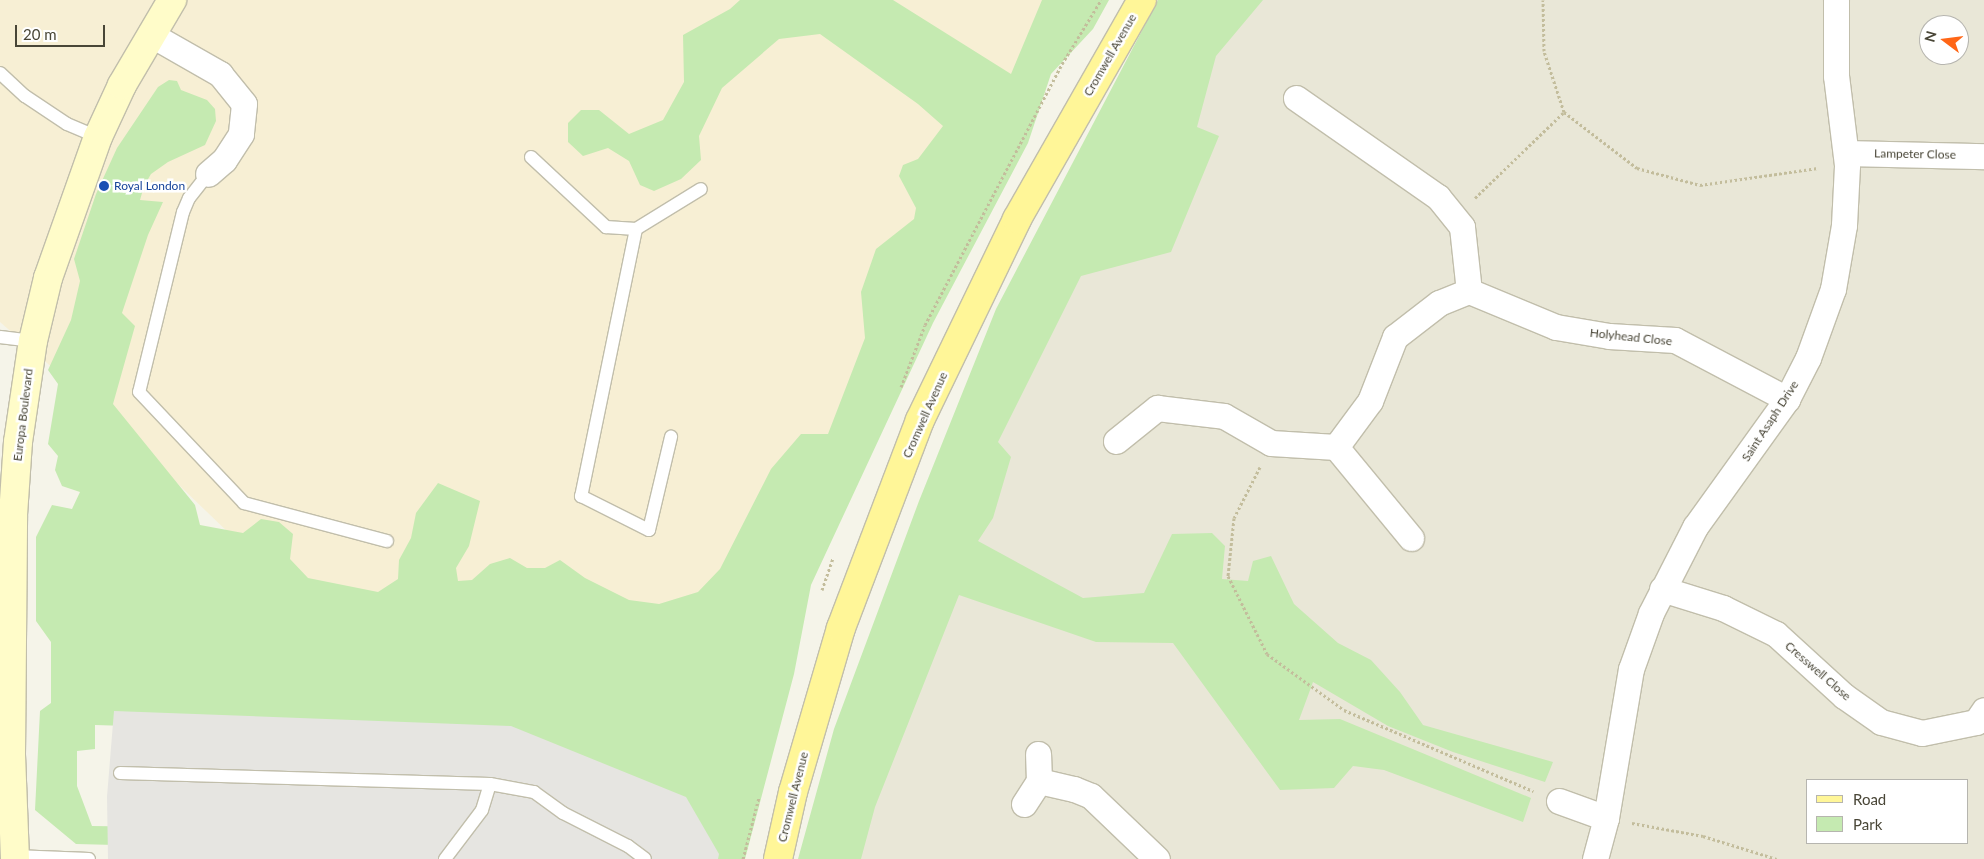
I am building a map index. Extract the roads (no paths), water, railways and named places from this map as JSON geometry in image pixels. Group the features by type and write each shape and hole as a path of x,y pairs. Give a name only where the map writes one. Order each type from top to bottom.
{"main road":[{"name":"Cromwell Avenue","path":"778,859 793,792 841,628 920,420 1017,218 1142,0"}],"street":[{"name":"Europa Boulevard","path":"14,857 11,755 13,515 18,442 33,341 48,278 98,137 150,34 172,0"},
{"name":"Saint Asaph Drive","path":"1596,859 1606,818 1630,669 1662,589 1695,527 1787,399 1812,348 1833,289 1844,225 1847,159 1836,76 1836,0"},
{"path":"150,34 220,74 244,104 241,134 234,148 208,174"},
{"path":"1296,98 1438,197 1462,227 1469,290 1439,303 1395,336 1370,401 1336,447"},
{"name":"Lampeter Close","path":"1847,159 1984,156"},
{"name":"Holyhead Close","path":"1469,290 1556,327 1609,336 1675,340 1787,399"},
{"path":"1116,441 1157,408 1224,416 1271,443 1336,447 1411,538"},
{"name":"Cresswell Close","path":"1662,589 1722,608 1776,634 1844,696 1881,722 1922,733 1981,720"},
{"path":"1024,804 1039,782 1038,754"},
{"path":"1039,782 1074,789 1090,796 1157,859"},
{"path":"1559,801 1606,818"}],"lane":[{"path":"0,73 26,96 67,124 98,137"},
{"path":"531,157 606,227 636,229 701,189"},
{"path":"208,174 189,198 183,212 139,392 244,503 387,541"},
{"path":"636,229 581,496 649,530 671,437"},
{"path":"0,337 33,341"},
{"path":"120,773 490,784 534,792 563,813 628,846 645,859"},
{"path":"445,859 482,810 490,784"},
{"path":"14,857 89,859"}],"place":[{"name":"Royal London","path":"104,186"}]}
